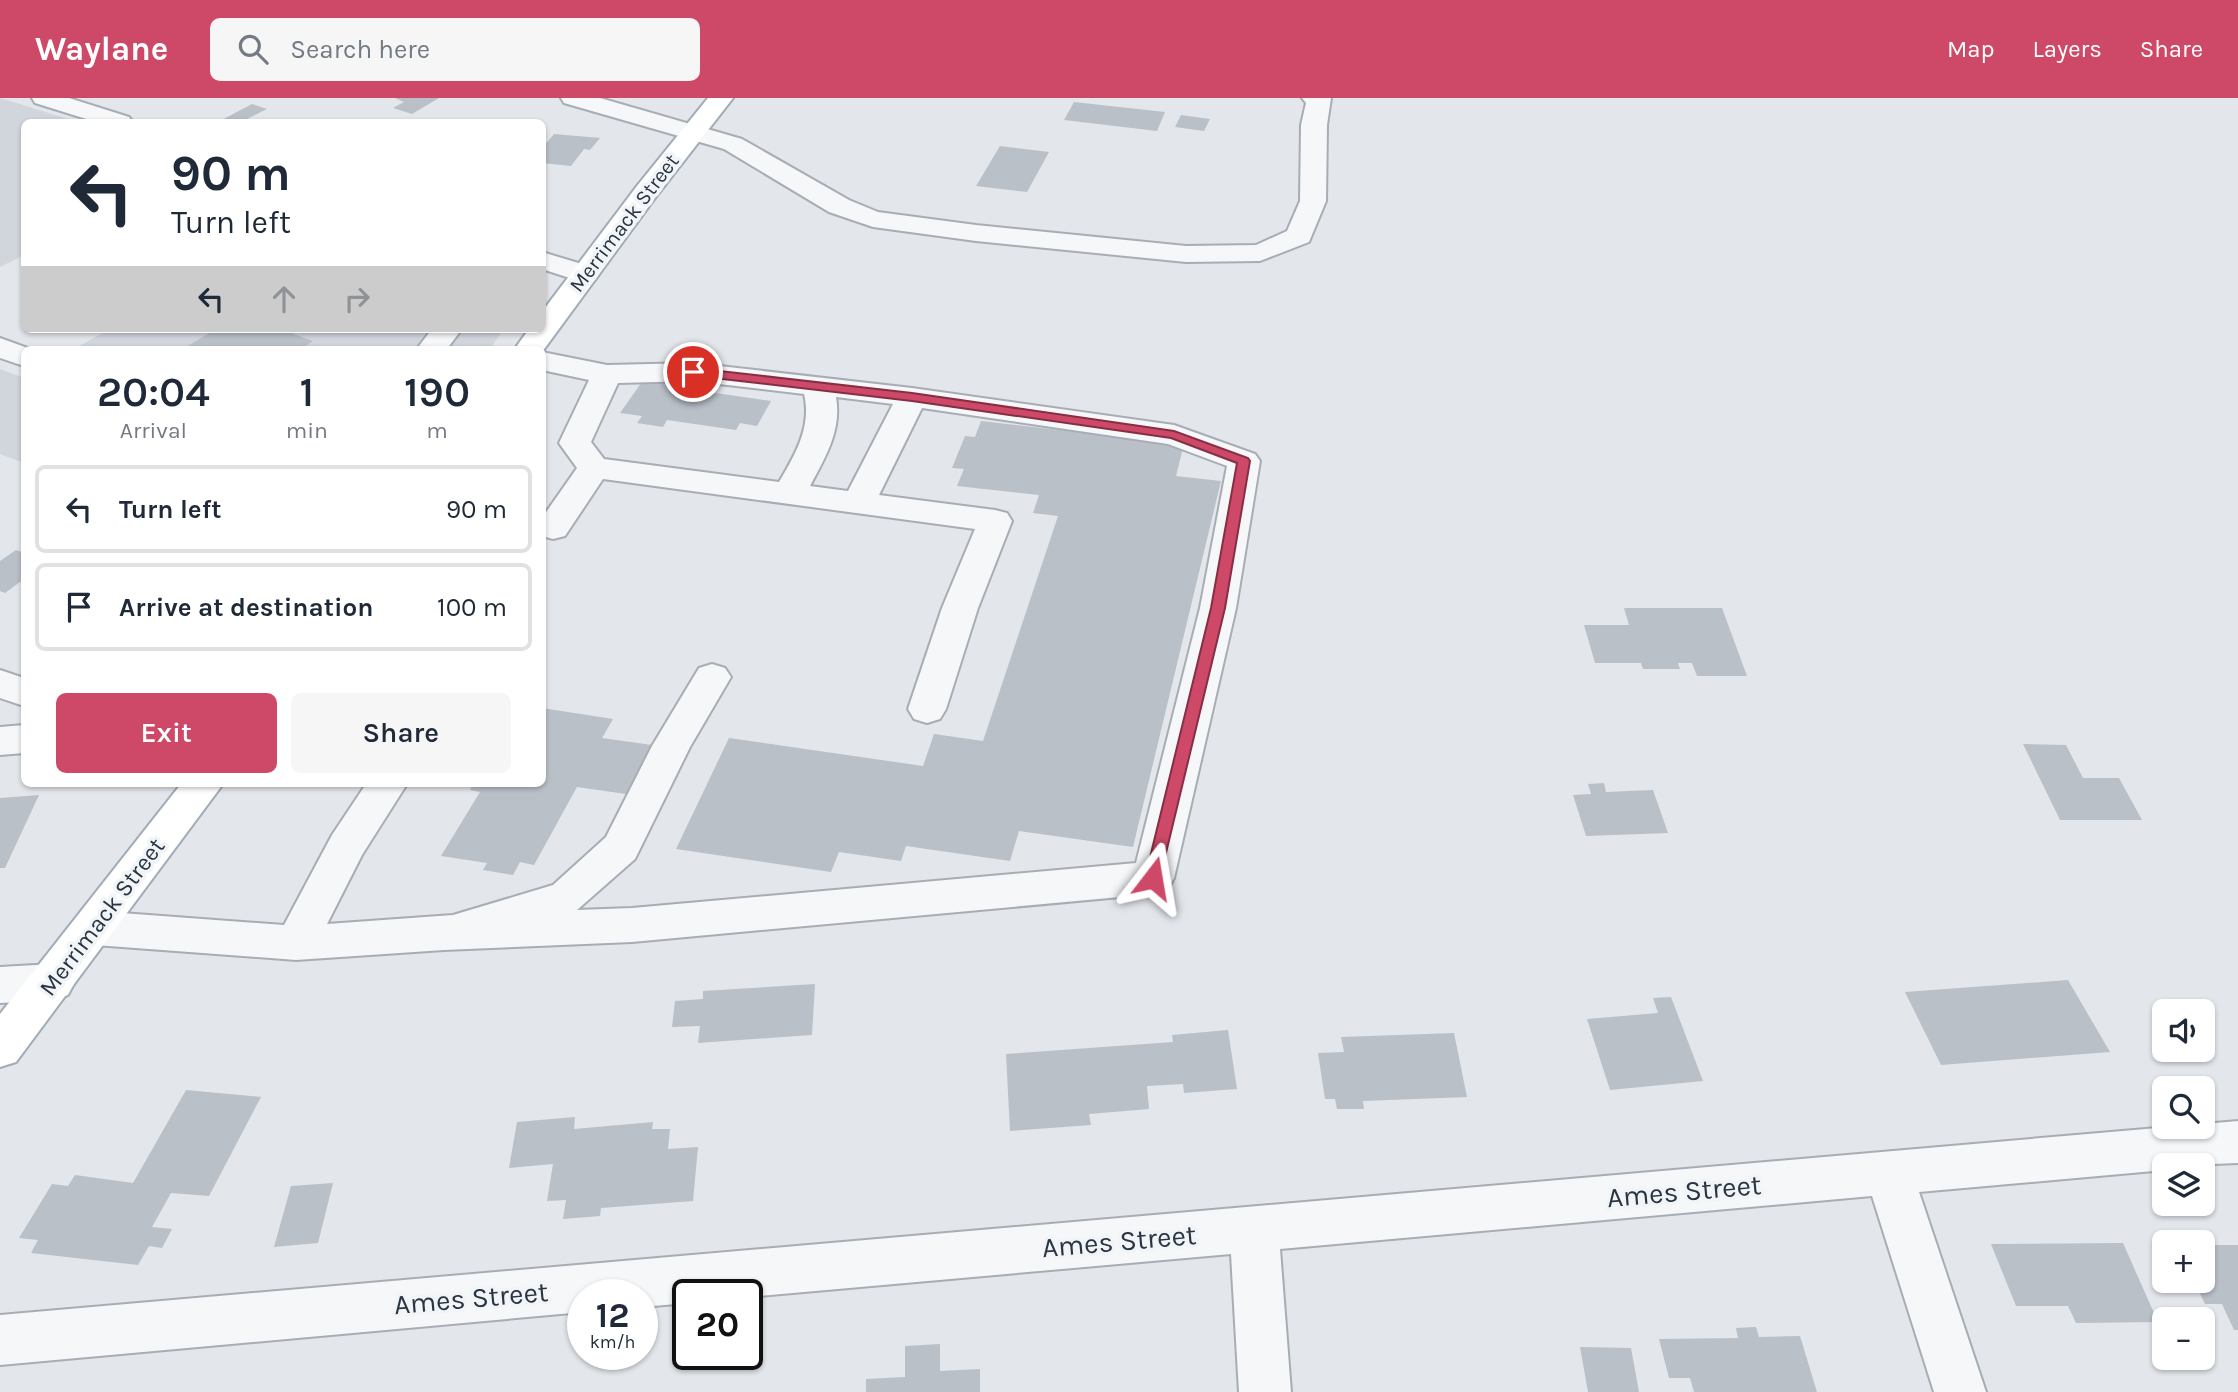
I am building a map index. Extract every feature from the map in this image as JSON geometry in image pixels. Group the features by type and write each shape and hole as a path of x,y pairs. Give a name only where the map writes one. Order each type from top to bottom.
{"main road":[{"name":"Merrimack Street","path":"546,327 721,98"},
{"name":"Merrimack Street","path":"0,1048 95,928 201,787"}],"street":[{"path":"44,98 110,119"},
{"path":"573,98 733,144 839,206 873,219 976,233 1186,254 1260,253 1299,236 1313,201 1314,125 1319,99 1314,98"},
{"path":"546,261 585,274"},
{"path":"0,347 21,356"},
{"path":"95,928 296,943 632,925 1153,878 1218,608 1244,461 1174,435 912,397 693,372 607,374 546,362"},
{"path":"607,374 575,443 594,468 995,521 960,608 927,709"},
{"path":"790,492 816,440 823,419 823,403 817,386"},
{"path":"858,502 881,462 912,397"},
{"path":"546,534 594,468"},
{"path":"444,933 567,897 621,848 671,746 712,677"},
{"path":"0,683 21,692"},
{"path":"0,741 21,739"},
{"path":"296,943 346,846 385,787"},
{"path":"0,985 53,982"},
{"name":"Ames Street","path":"0,1339 2238,1142"},
{"path":"1889,1173 1960,1392"},
{"path":"1254,1229 1265,1392"}],"shaded area":[{"path":"0,98 68,119 21,119 21,256 0,267"},
{"path":"103,333 501,333 492,346 79,346"},
{"path":"0,369 21,377 21,462 0,454"}],"building":[{"path":"395,98 439,98 412,114 393,108 404,102"},
{"path":"1074,102 1165,112 1157,131 1064,120"},
{"path":"252,104 267,109 247,119 224,119"},
{"path":"1181,115 1210,119 1204,131 1175,127"},
{"path":"554,134 600,138 590,150 584,149 571,166 546,163 546,143"},
{"path":"1000,146 1049,152 1027,192 976,186"},
{"path":"209,333 291,333 313,341 306,346 188,346"},
{"path":"644,379 677,383 674,387 771,401 757,426 740,423 736,430 667,420 663,427 637,423 642,416 620,413"},
{"path":"981,421 1184,444 1176,476 1221,481 1133,847 1019,831 1010,861 906,846 901,861 839,852 831,872 676,849 729,738 923,766 934,734 983,741 1058,516 1033,513 1039,495 957,486 964,469 952,468 965,436 975,437"},
{"path":"16,550 21,552 21,581 5,593 0,591 0,561"},
{"path":"1624,608 1722,608 1747,676 1697,676 1692,663 1678,663 1680,669 1643,669 1641,663 1595,663 1584,625 1629,625"},
{"path":"546,709 613,719 602,738 659,746 633,795 577,787 534,865 520,862 513,875 483,870 487,863 441,856 480,792 470,790 472,787 546,787"},
{"path":"2023,744 2066,745 2083,778 2119,778 2142,820 2060,820"},
{"path":"1604,783 1606,792 1653,790 1668,833 1586,836 1573,795 1591,794 1588,784"},
{"path":"39,795 5,868 0,868 0,798"},
{"path":"2068,980 2110,1052 1941,1065 1905,992"},
{"path":"815,984 812,1035 698,1043 700,1026 672,1027 675,1001 703,999 703,991"},
{"path":"1671,997 1703,1081 1610,1090 1587,1019 1658,1013 1653,998"},
{"path":"1228,1030 1237,1089 1184,1093 1183,1084 1147,1086 1149,1109 1089,1114 1091,1125 1010,1131 1006,1054 1173,1042 1172,1035"},
{"path":"1454,1033 1467,1097 1363,1101 1364,1109 1337,1109 1335,1099 1325,1099 1318,1053 1344,1052 1341,1037"},
{"path":"186,1090 261,1097 209,1196 171,1193 152,1227 172,1229 162,1248 149,1246 138,1265 31,1253 38,1240 19,1238 52,1184 68,1186 75,1175 133,1183"},
{"path":"575,1117 574,1129 653,1122 652,1129 670,1129 668,1149 698,1147 693,1201 601,1208 600,1216 563,1219 566,1200 547,1201 553,1164 509,1168 517,1122"},
{"path":"333,1183 318,1243 274,1247 291,1186"},
{"path":"2123,1243 2152,1308 2152,1322 2076,1323 2068,1306 2016,1306 1991,1244"},
{"path":"2215,1245 2238,1245 2238,1330 2234,1330 2222,1304 2205,1304 2200,1293 2215,1293"},
{"path":"1756,1327 1759,1337 1800,1336 1817,1392 1694,1392 1690,1378 1669,1378 1659,1339 1738,1338 1736,1328"},
{"path":"940,1344 940,1371 980,1369 980,1392 866,1392 866,1379 905,1377 905,1346"},
{"path":"1580,1347 1631,1348 1639,1392 1588,1392"}],"route":[{"path":"693,372 766,378 912,397 1174,435 1244,461 1218,608 1153,878"}]}
